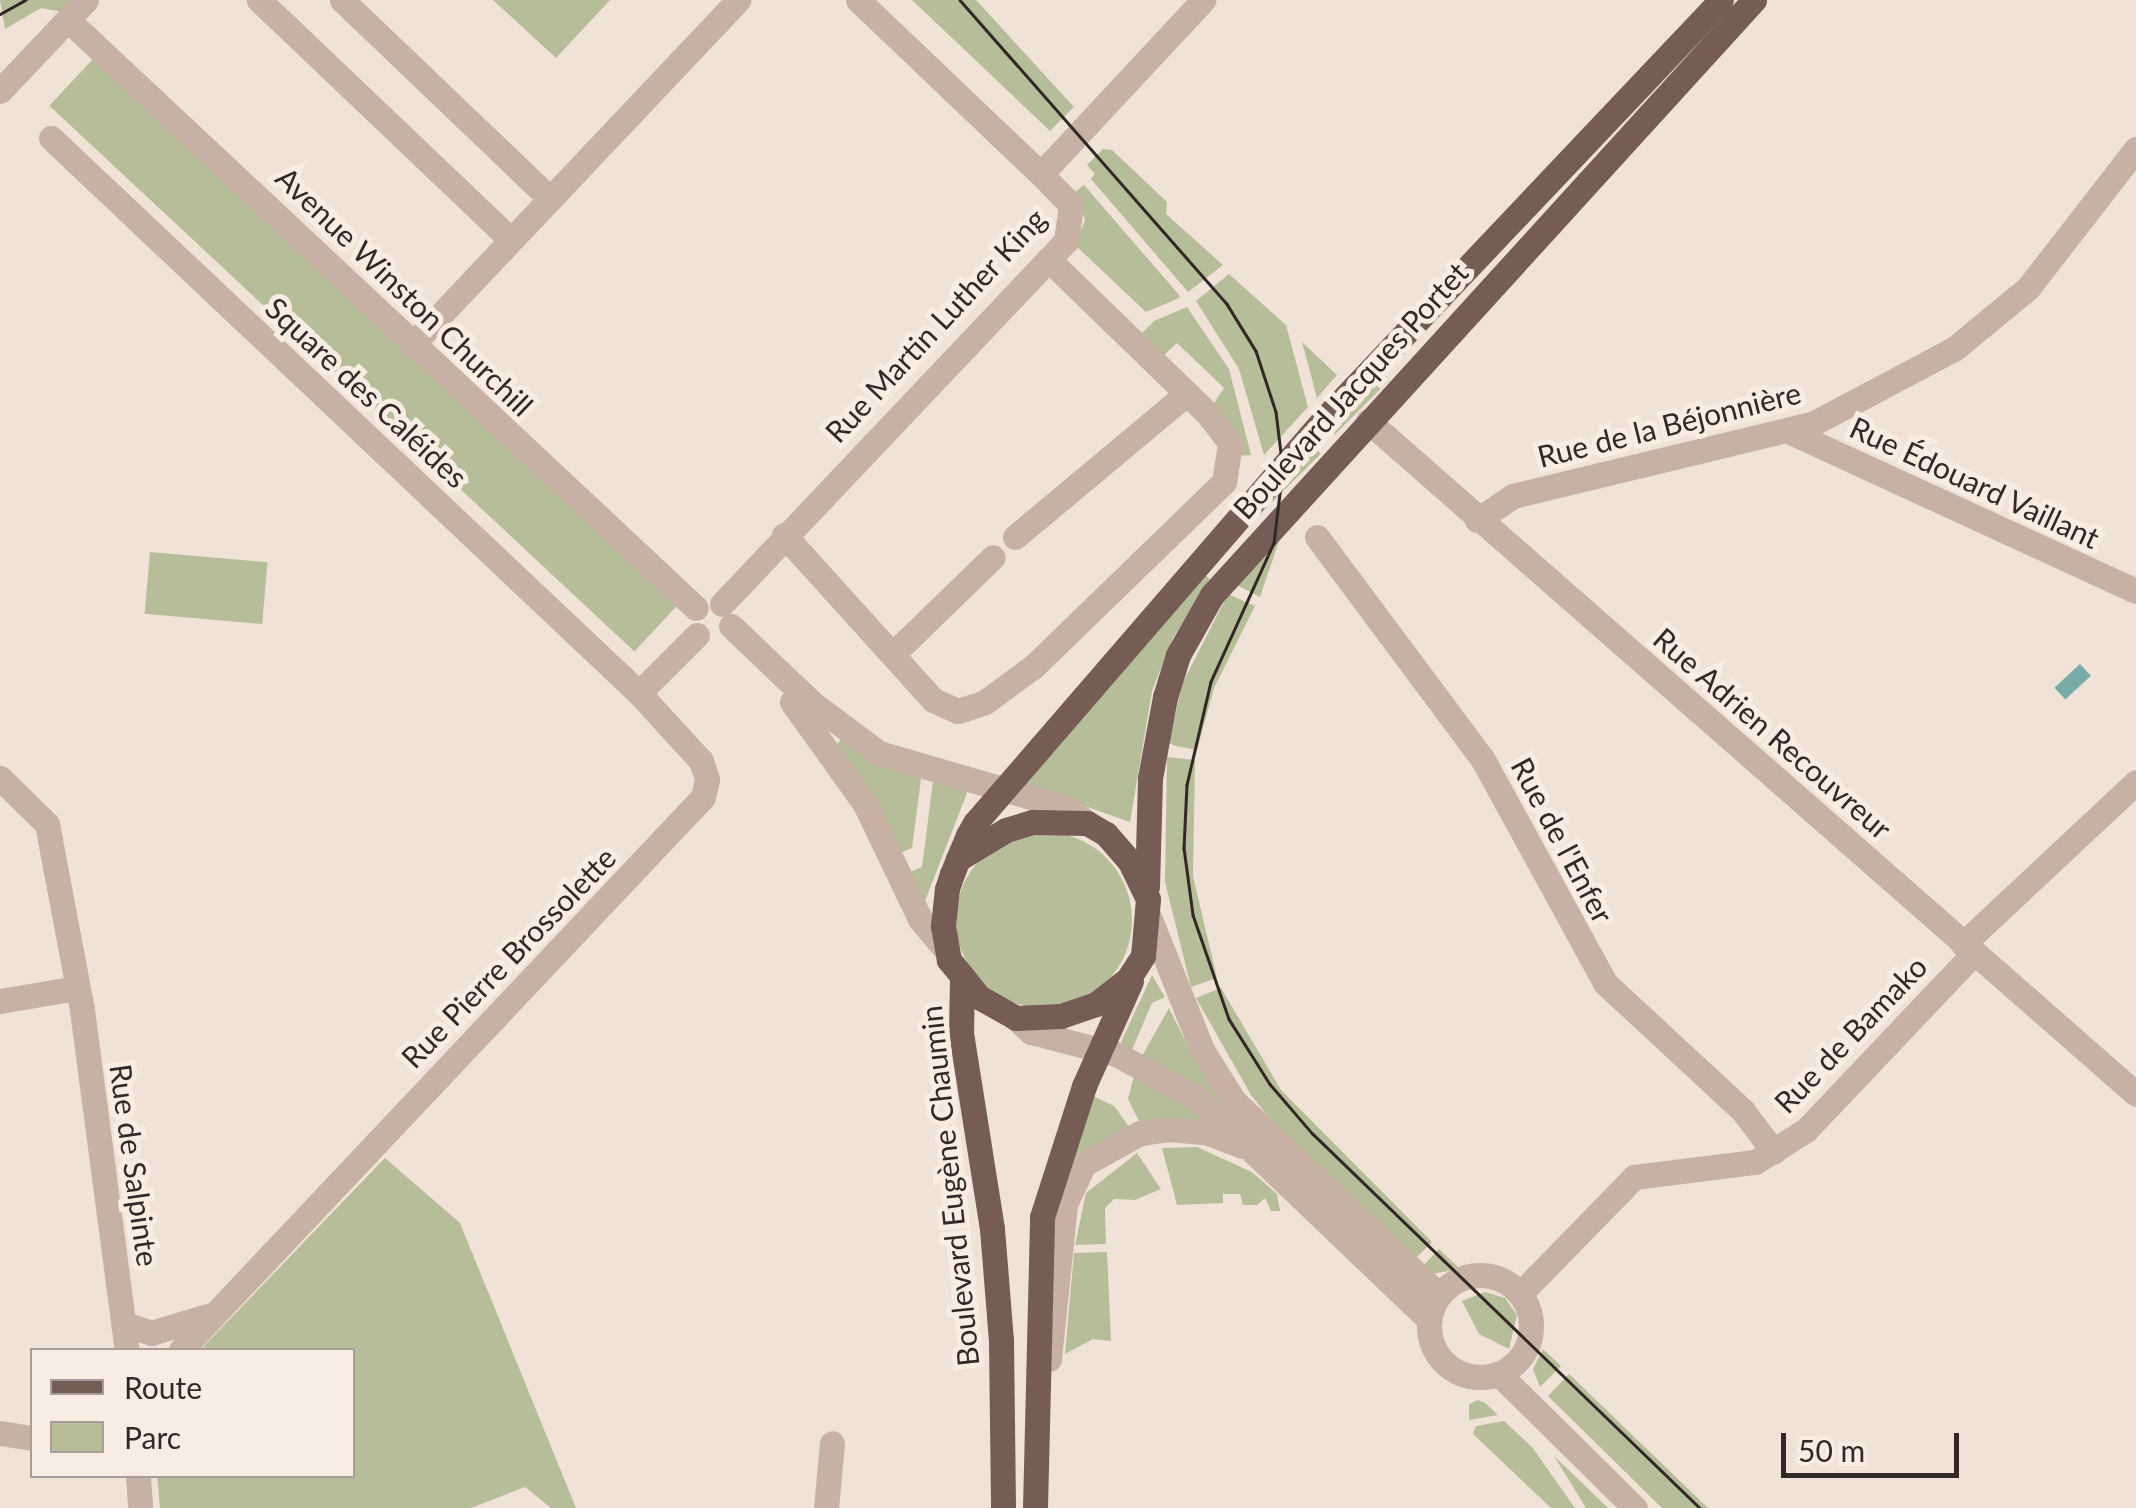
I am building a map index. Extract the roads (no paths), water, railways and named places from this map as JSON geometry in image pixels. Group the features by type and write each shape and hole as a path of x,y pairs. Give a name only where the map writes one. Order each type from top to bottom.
{"main road":[{"name":"Boulevard Jacques Portet","path":"1000,787 1208,548 1721,0"},
{"name":"Boulevard Jacques Portet","path":"1148,906 1154,750 1178,655 1212,596 1266,528 1754,0"},
{"path":"944,948 944,904 958,859 1000,787"},
{"name":"Avenue Winston Churchill","path":"1087,823 1123,850 1148,906"},
{"path":"958,859 1020,825 1087,823"},
{"path":"1036,1508 1042,1217 1098,1049 1137,970 1148,906"},
{"name":"Avenue Winston Churchill","path":"944,948 962,978 1016,1018"},
{"path":"1016,1018 1084,1009 1137,970"},
{"name":"Boulevard Eugène Chaumin","path":"962,978 961,1033 992,1229 1000,1342 1003,1508"}],"street":[{"path":"0,91 86,0"},
{"path":"260,0 511,240"},
{"path":"342,0 550,200"},
{"path":"412,346 738,0"},
{"path":"858,0 1041,174"},
{"name":"Rue Martin Luther King","path":"714,622 784,534 1048,259 1074,220 1067,199 1041,174 1203,0"},
{"name":"Avenue Winston Churchill","path":"68,20 780,688 829,745 865,804 920,919 944,948"},
{"name":"Square des Caléides","path":"51,138 640,693"},
{"name":"Rue de la Béjonnière","path":"1477,520 1513,496 1788,431 1830,416 1986,326 2028,288 2136,149"},
{"path":"784,534 895,652 933,700 950,710 970,710 998,693 1224,482 1230,443 1187,393 1048,259"},
{"path":"1015,537 1187,393"},
{"name":"Rue Adrien Recouvreur","path":"1368,421 2136,1094"},
{"name":"Rue Édouard Vaillant","path":"1788,431 2136,591"},
{"name":"Rue de l'Enfer","path":"1317,537 1482,758 1605,983 1743,1111 1774,1152"},
{"path":"895,652 993,558"},
{"path":"640,693 714,622"},
{"name":"Avenue Winston Churchill","path":"714,622 856,740 910,765 1068,808 1087,823"},
{"name":"Rue Pierre Brossolette","path":"184,1348 703,797 707,778 702,760 640,693"},
{"name":"Rue de Salpinte","path":"0,778 46,824 78,988 125,1338"},
{"name":"Rue de Bamako","path":"1520,1294 1634,1177 1737,1166 1774,1152 1806,1130 1969,949 2136,782"},
{"name":"Avenue Winston Churchill","path":"1148,906 1202,1050 1234,1101 1439,1295"},
{"path":"0,1001 78,988"},
{"name":"Avenue Winston Churchill","path":"1016,1018 1031,1032 1098,1049 1197,1098 1260,1153 1430,1320 1432,1344 1448,1365 1472,1376 1498,1374"},
{"name":"Avenue Winston Churchill","path":"1038,1403 1048,1368 1065,1204 1084,1164 1140,1133 1168,1129 1206,1132 1260,1153"},
{"path":"1430,1320 1439,1295 1477,1274 1493,1276 1520,1294 1531,1318 1530,1343 1498,1374 1635,1508"},
{"name":"Rue Pierre Brossolette","path":"125,1338 174,1330 212,1314"},
{"path":"0,1433 30,1438"},
{"path":"826,1508 832,1443"},
{"path":"138,1478 140,1508"}],"water":[{"path":"2080,664 2091,676 2065,700 2054,688"}],"tram line":[{"path":"0,14 25,0"},
{"path":"960,0 1227,304 1256,351 1276,412 1283,469 1274,543 1211,682 1187,785 1184,848 1193,915 1229,1019 1270,1084 1312,1133 1700,1508"}]}
